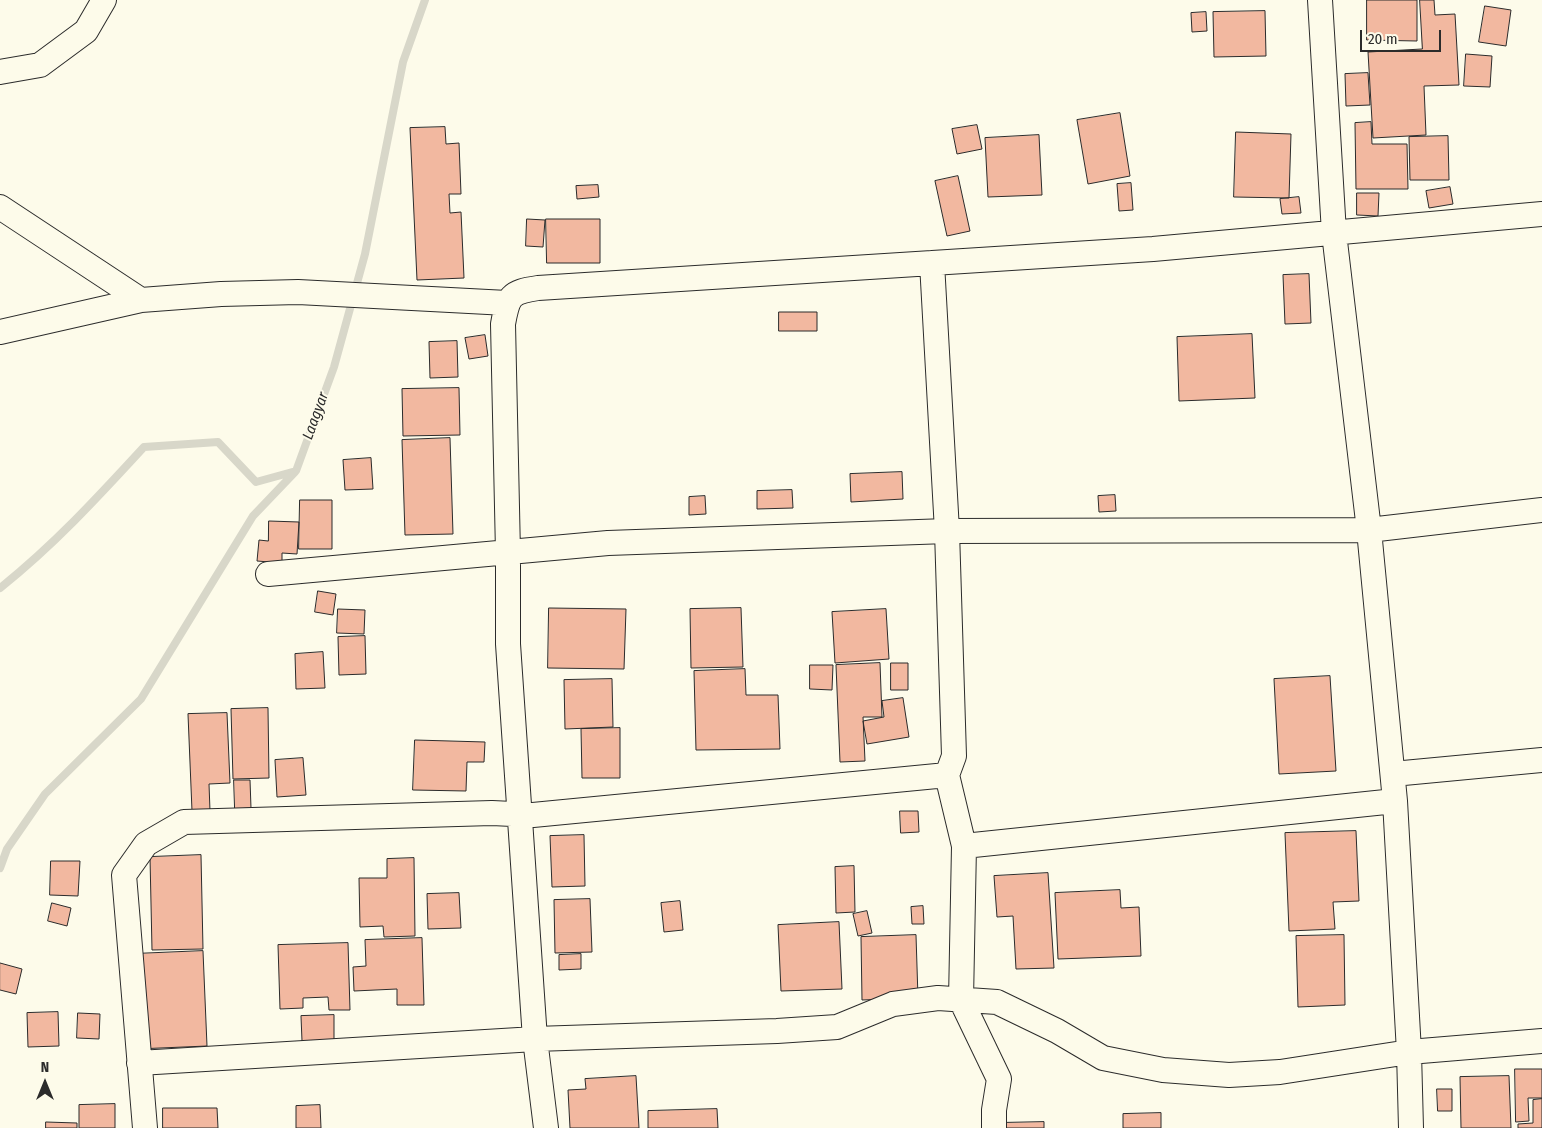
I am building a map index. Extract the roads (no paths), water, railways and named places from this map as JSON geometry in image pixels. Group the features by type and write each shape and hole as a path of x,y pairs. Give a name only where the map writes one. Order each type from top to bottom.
{"street":[{"path":"0,72 40,65 86,31 104,0"},
{"path":"1320,0 1334,233 1369,530 1393,774 1409,1052 1411,1128"},
{"path":"0,207 142,300"},
{"path":"546,1128 534,1039 508,644 503,324 507,303 519,291 538,288 1153,249 1542,214"},
{"path":"932,263 947,530 954,756 947,775 964,846 961,1000 999,1080 994,1110 994,1128"},
{"path":"0,332 142,300 221,294 298,292 507,303"},
{"path":"268,574 608,543 947,530 1369,530 1542,510"},
{"path":"1393,774 1542,760"},
{"path":"145,1128 124,875 146,844 184,822 492,813 543,814 947,775"},
{"path":"964,846 1395,801"},
{"path":"139,1063 534,1039 777,1031 837,1027 893,1004 938,998 998,1002 1057,1031 1103,1058 1163,1070 1229,1076 1263,1073 1409,1052 1542,1041"}],"waterway":[{"name":"Laagyar","path":"0,588 57,538 144,447 218,442 256,482 296,471 334,367 365,254 403,62 425,0"},
{"path":"0,868 7,849 45,794 141,699 253,516 295,472"}]}
